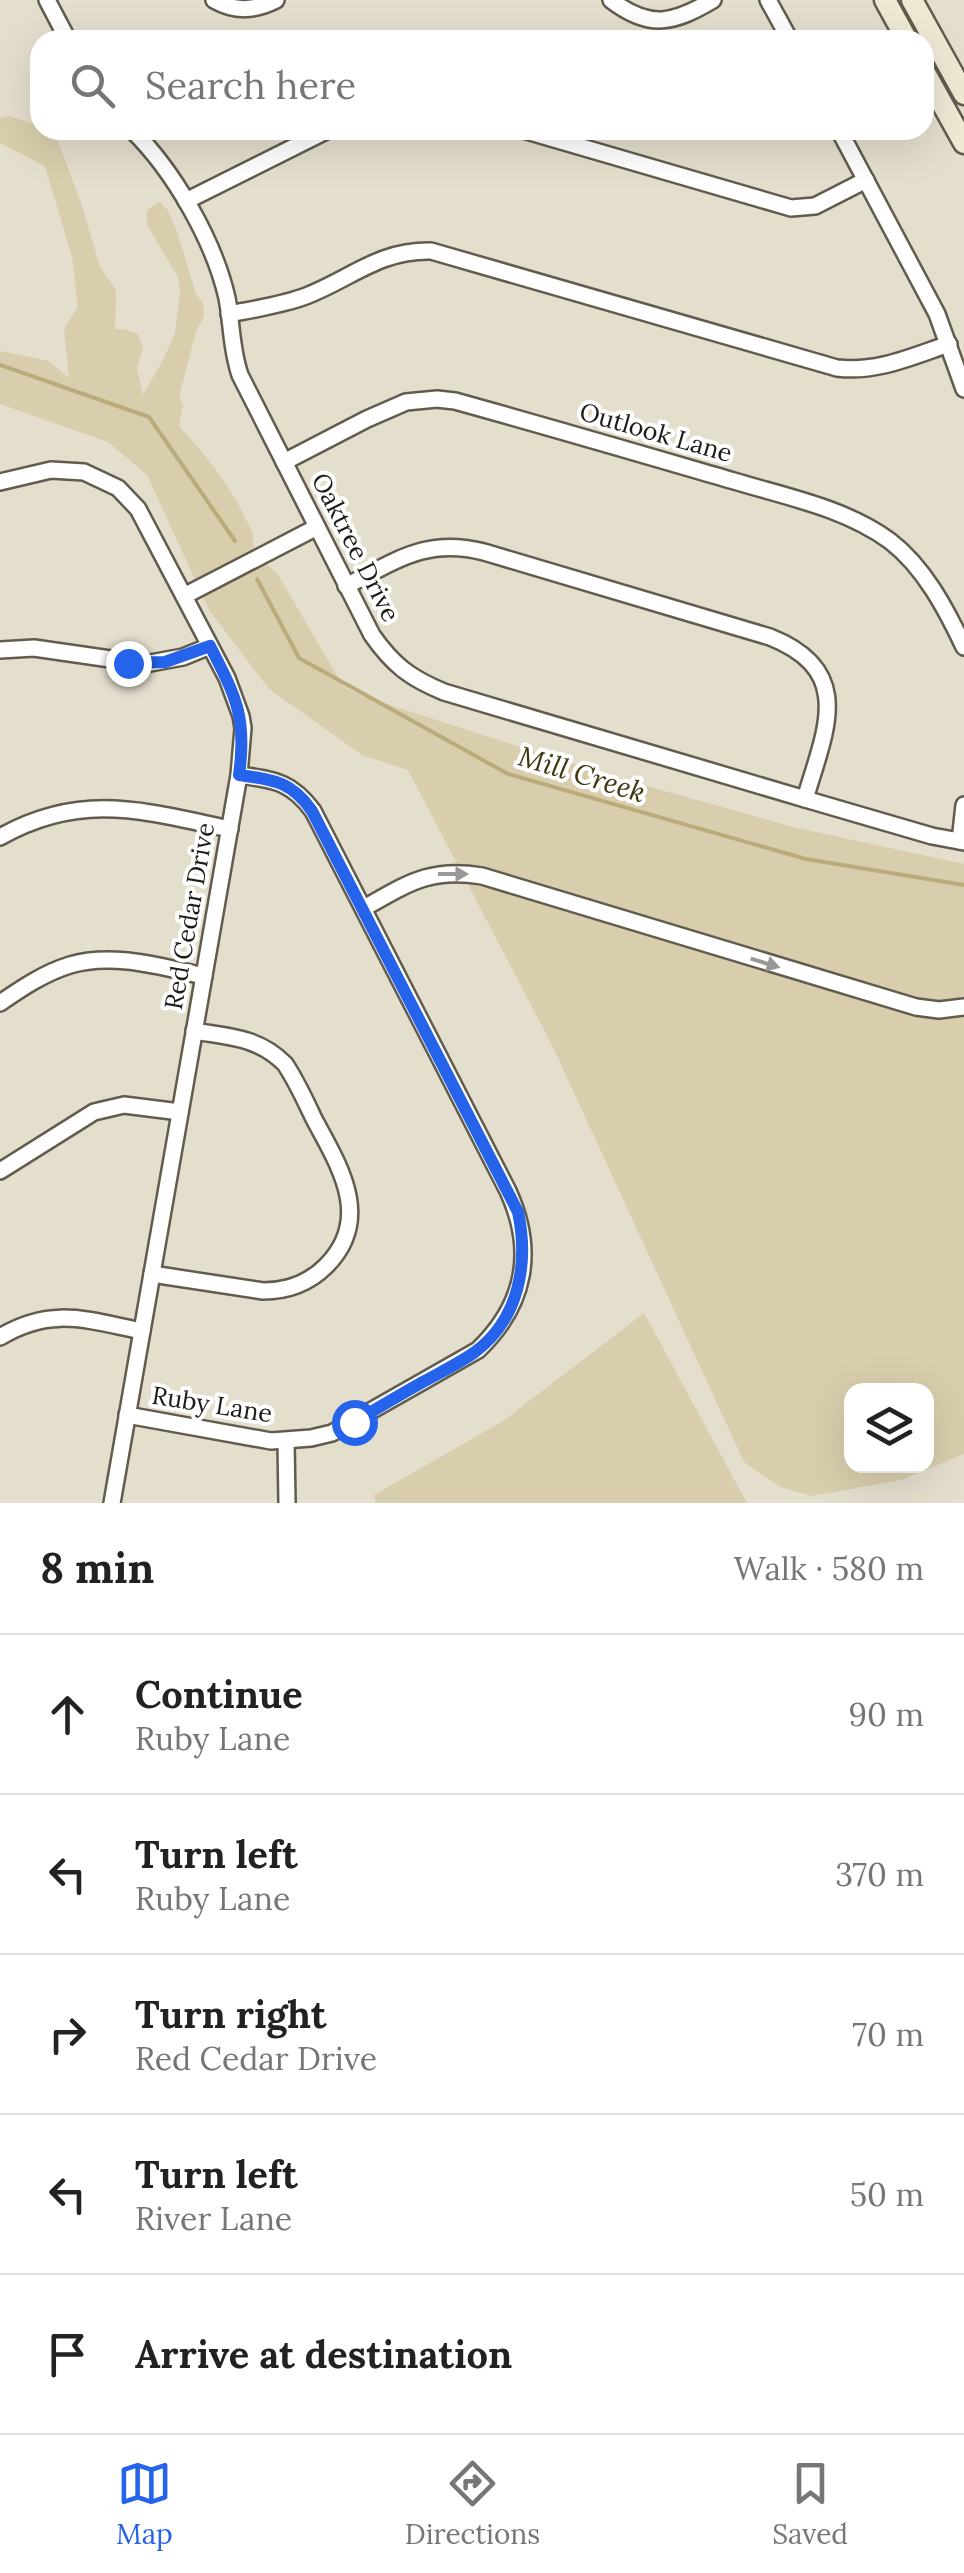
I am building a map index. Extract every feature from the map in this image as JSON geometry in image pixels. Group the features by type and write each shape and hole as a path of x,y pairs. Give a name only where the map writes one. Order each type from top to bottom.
{"main road":[{"path":"885,0 902,30"},
{"path":"912,0 929,30"},
{"path":"934,40 964,94"},
{"path":"934,89 964,143"}],"street":[{"path":"47,0 63,30"},
{"path":"214,0 234,9 250,10 276,0"},
{"path":"611,0 630,12 657,20 685,16 713,0"},
{"path":"768,0 784,30"},
{"name":"Oaktree Drive","path":"141,140 160,160 186,201 221,276 240,375 372,635 408,674 444,692 805,799 962,841"},
{"path":"186,201 308,140"},
{"path":"557,140 791,208 815,206 866,180"},
{"path":"844,140 938,314 964,389"},
{"path":"229,314 308,295 399,253 431,251 838,368 886,365 949,344"},
{"name":"Outlook Lane","path":"284,462 406,402 456,401 845,516 890,541 906,556 929,583 964,647"},
{"name":"Red Cedar Drive","path":"0,482 32,472 70,469 118,488 138,509 227,678 241,716 243,748 239,775 112,1503"},
{"path":"184,596 317,527"},
{"path":"346,586 418,551 464,548 743,628 792,646 815,666 828,702 823,739 805,799"},
{"path":"0,650 34,648 146,664 183,657 210,646"},
{"name":"Ruby Lane","path":"127,1415 286,1441 343,1428 478,1350 505,1319 522,1270 518,1212 312,811 303,798 282,782 239,775"},
{"path":"962,841 964,805"},
{"path":"0,837 46,816 88,808 143,812 230,829"},
{"path":"364,908 427,876 464,873 901,1003 940,1010 964,1007"},
{"path":"0,1003 39,978 87,962 140,963 204,976"},
{"path":"152,1274 280,1291 322,1271 346,1235 350,1215 344,1177 285,1064 260,1044 194,1031"},
{"path":"0,1171 94,1112 124,1105 180,1112"},
{"path":"0,1337 28,1322 56,1317 142,1331"},
{"path":"286,1441 288,1503"}],"shaded area":[{"path":"9,116 30,123 30,140 57,140 100,267 116,290 115,329 138,334 143,347 137,368 143,395 175,333 178,277 147,225 147,210 160,202 167,209 196,294 203,303 204,316 179,396 183,406 179,426 231,493 247,522 256,550 277,573 343,686 362,696 604,774 793,827 964,864 964,1454 934,1466 934,1383 844,1383 844,1473 918,1473 901,1480 812,1496 780,1487 744,1462 553,1047 408,770 362,755 269,689 209,610 147,475 108,442 0,404 0,351 49,361 69,378 64,329 78,307 72,257 45,166 0,143 0,118"},
{"path":"644,1313 747,1503 376,1503 374,1495 503,1421"}],"waterway":[{"name":"Mill Creek","path":"0,365 149,417 235,541"},
{"name":"Mill Creek","path":"257,579 299,658 508,774 806,859 964,885"}],"route":[{"path":"128,663 165,662 210,646 241,716 243,748 239,775 282,782 303,798 312,811 518,1212 522,1270 514,1303 494,1335 465,1359 354,1422"}]}
